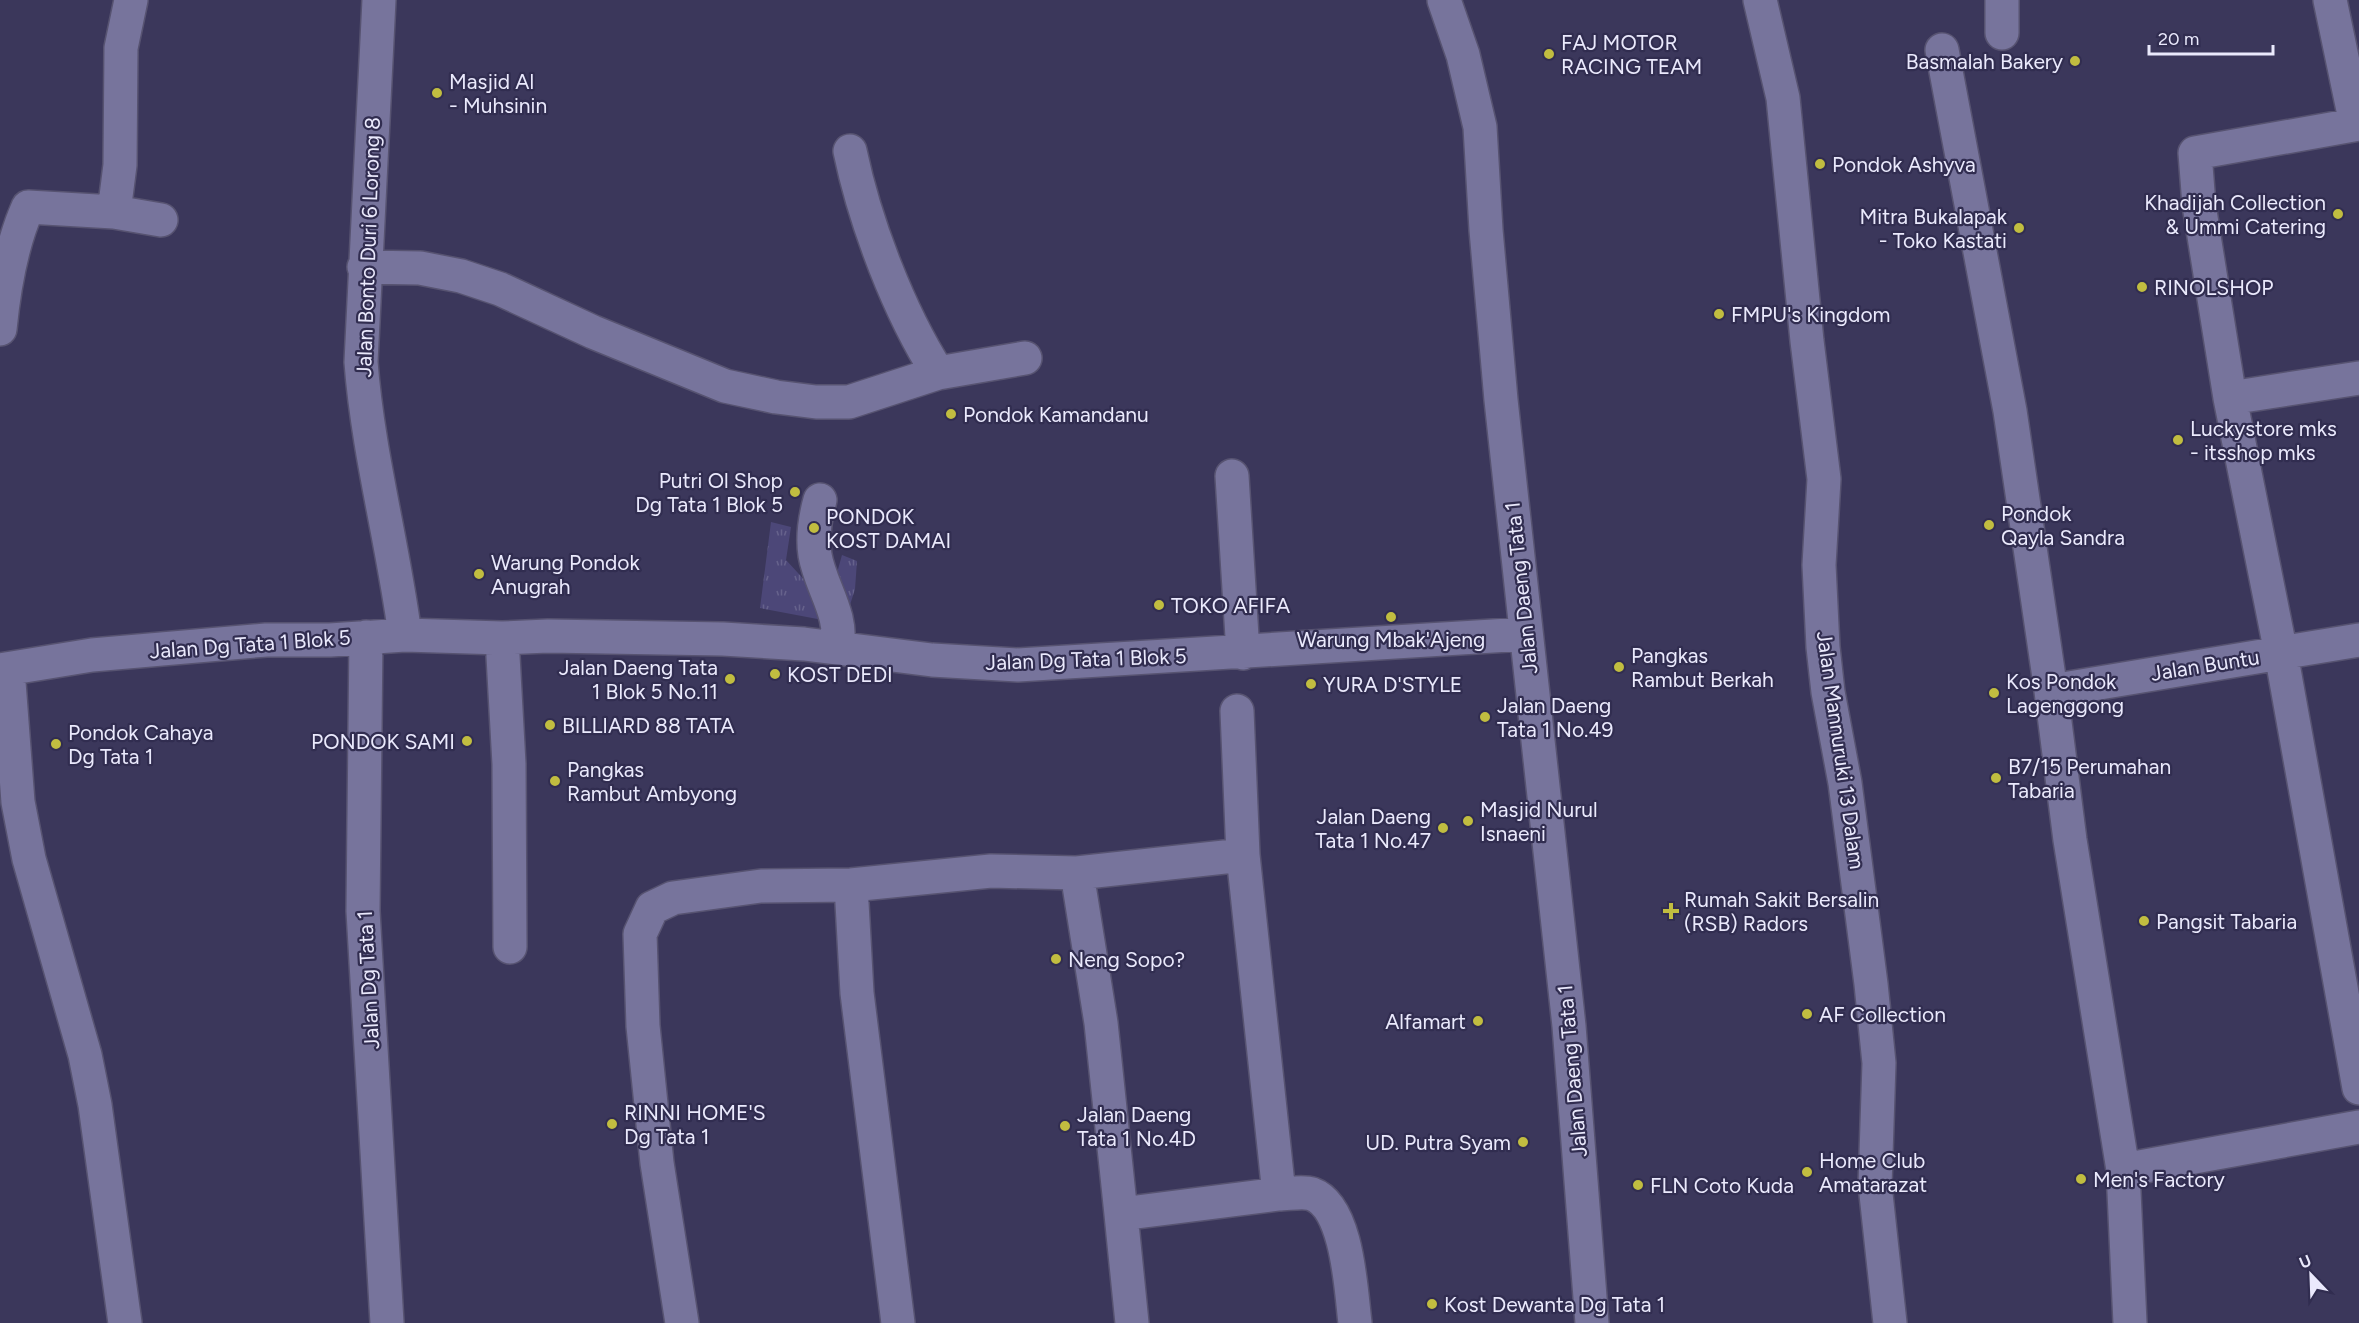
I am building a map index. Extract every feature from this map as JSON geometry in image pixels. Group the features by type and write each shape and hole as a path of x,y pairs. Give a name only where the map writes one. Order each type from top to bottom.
{"street":[{"path":"114,212 120,165 121,48 131,0"},
{"name":"Jalan Bonto Duri 6 Lorong 8","path":"379,0 363,267 361,362 365,416 396,567 405,634"},
{"name":"Jalan Daeng Tata 1","path":"1444,0 1463,55 1480,127 1486,231 1526,634 1569,1026 1592,1323"},
{"name":"Jalan Mannuruki 13 Dalam","path":"1760,0 1783,98 1806,330 1824,479 1819,564 1824,647 1828,692 1847,795 1871,984 1878,1064 1875,1185 1890,1323"},
{"path":"2002,0 2002,33"},
{"path":"2330,0 2357,124 2195,153 2197,192 2230,398 2282,653 2359,1088"},
{"path":"1942,50 2010,411 2051,691 2070,840 2123,1170 2130,1323"},
{"path":"850,151 861,199 900,300 917,341 938,373"},
{"path":"0,329 4,291 21,222 28,207 114,212 161,220"},
{"path":"363,267 420,268 461,276 500,289 584,328 725,386 776,397 816,402 849,402 938,373 1025,358"},
{"path":"2230,398 2359,378"},
{"path":"1232,476 1242,653"},
{"path":"820,500 814,530 815,554 836,616 837,648"},
{"name":"Jalan Dg Tata 1 Blok 5","path":"4,670 92,655 266,640 330,640 405,634 502,638 548,636 723,639 837,648 932,660 1018,665 1526,634"},
{"name":"Jalan Dg Tata 1","path":"366,637 363,911 387,1323"},
{"path":"502,638 509,764 510,947"},
{"name":"Jalan Buntu","path":"2051,691 2359,640"},
{"path":"4,670 18,802 29,859 75,1021 95,1105 125,1323"},
{"path":"1237,711 1243,855 1279,1194"},
{"path":"682,1323 657,1162 643,1026 640,934 652,908 673,897 761,886 852,885 991,871 1077,873 1243,855"},
{"path":"1077,873 1101,1023 1132,1323"},
{"path":"852,885 857,993 898,1323"},
{"path":"2123,1170 2359,1127"},
{"path":"1121,1214 1279,1194 1311,1193 1323,1201 1346,1242 1355,1323"}],"green space":[{"path":"771,522 791,527 786,560 822,599 837,573 842,555 857,561 855,589 844,624 760,608"}],"place":[{"name":"FAJ MOTOR RACING TEAM","path":"1549,54"},
{"name":"Basmalah Bakery","path":"2075,61"},
{"name":"Masjid Al - Muhsinin","path":"437,93"},
{"name":"Pondok Ashyva","path":"1820,164"},
{"name":"Khadijah Collection & Ummi Catering","path":"2338,214"},
{"name":"Mitra Bukalapak - Toko Kastati","path":"2019,228"},
{"name":"RINOLSHOP","path":"2142,287"},
{"name":"FMPU's Kingdom","path":"1719,314"},
{"name":"Pondok Kamandanu","path":"951,414"},
{"name":"Luckystore mks - itsshop mks","path":"2178,440"},
{"name":"Putri Ol Shop Dg Tata 1 Blok 5","path":"795,492"},
{"name":"Pondok Qayla Sandra","path":"1989,525"},
{"name":"PONDOK KOST DAMAI","path":"814,528"},
{"name":"Warung Pondok Anugrah","path":"479,574"},
{"name":"TOKO AFIFA","path":"1159,605"},
{"name":"Warung Mbak'Ajeng","path":"1391,617"},
{"name":"Pangkas Rambut Berkah","path":"1619,667"},
{"name":"KOST DEDI","path":"775,674"},
{"name":"Jalan Daeng Tata 1 Blok 5 No.11","path":"730,679"},
{"name":"YURA D'STYLE","path":"1311,684"},
{"name":"Kos Pondok Lagenggong","path":"1994,693"},
{"name":"Jalan Daeng Tata 1 No.49","path":"1485,717"},
{"name":"BILLIARD 88 TATA","path":"550,725"},
{"name":"PONDOK SAMI","path":"467,741"},
{"name":"Pondok Cahaya Dg Tata 1","path":"56,744"},
{"name":"B7/15 Perumahan Tabaria","path":"1996,778"},
{"name":"Pangkas Rambut Ambyong","path":"555,781"},
{"name":"Masjid Nurul Isnaeni","path":"1468,821"},
{"name":"Jalan Daeng Tata 1 No.47","path":"1443,828"},
{"name":"Rumah Sakit Bersalin (RSB) Radors","path":"1671,911"},
{"name":"Pangsit Tabaria","path":"2144,921"},
{"name":"Neng Sopo?","path":"1056,959"},
{"name":"AF Collection","path":"1807,1014"},
{"name":"Alfamart","path":"1478,1021"},
{"name":"RINNI HOME'S Dg Tata 1","path":"612,1124"},
{"name":"Jalan Daeng Tata 1 No.4D","path":"1065,1126"},
{"name":"UD. Putra Syam","path":"1523,1142"},
{"name":"Home Club Amatarazat","path":"1807,1172"},
{"name":"Men's Factory","path":"2081,1179"},
{"name":"FLN Coto Kuda","path":"1638,1185"},
{"name":"Kost Dewanta Dg Tata 1","path":"1432,1304"}]}
